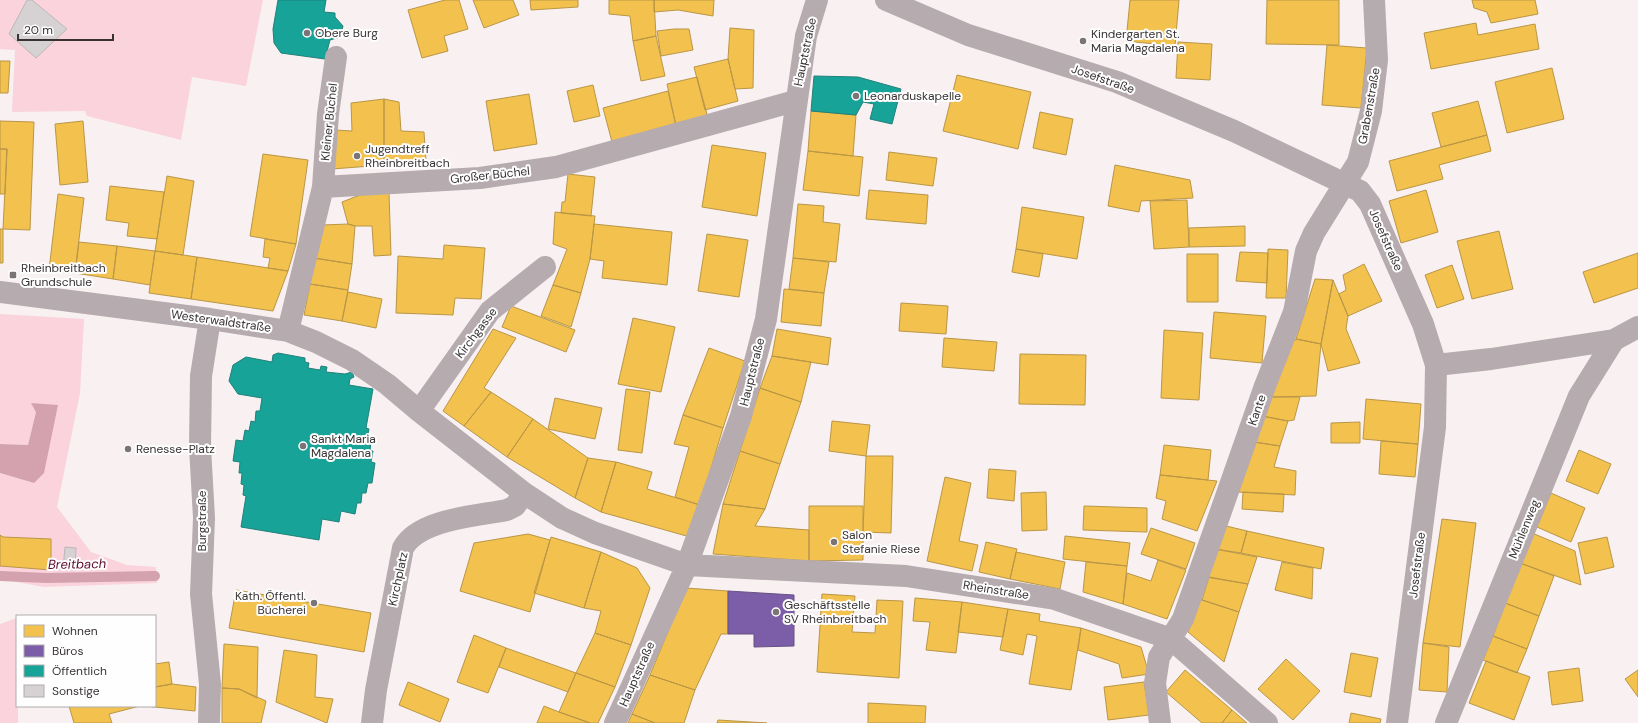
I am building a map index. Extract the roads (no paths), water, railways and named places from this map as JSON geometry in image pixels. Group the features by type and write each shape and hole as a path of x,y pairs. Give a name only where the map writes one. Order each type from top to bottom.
{"street":[{"name":"Hauptstraße","path":"615,723 686,565 741,416 766,319 794,109 806,36 817,0"},
{"name":"Josefstraße","path":"886,0 968,35 1117,82 1234,131 1346,184 1360,192 1370,204 1423,324 1436,365 1435,427 1397,723"},
{"name":"Grabenstraße","path":"1346,184 1358,162 1371,112 1377,60 1374,0"},
{"name":"Kleiner Büchel","path":"323,187 328,114 336,57"},
{"name":"Großer Büchel","path":"323,187 480,178 556,167 794,109"},
{"name":"Kante","path":"1160,723 1155,683 1159,657 1172,639 1183,619 1265,386 1294,312 1306,251 1314,233 1346,184"},
{"path":"288,331 323,187"},
{"name":"Kirchgasse","path":"419,411 490,311 545,267"},
{"name":"Westerwaldstraße","path":"0,292 210,318 288,331 316,342 352,360 387,384 419,411"},
{"name":"Burgstraße","path":"209,723 210,684 201,594 204,518 200,447 200,376 210,318"},
{"name":"Mühlenweg","path":"1436,365 1491,359 1614,340 1638,327"},
{"name":"Mühlenweg","path":"1446,723 1579,396 1614,340"},
{"path":"419,411 524,493 562,518 595,533 686,565"},
{"name":"Kirchplatz","path":"372,723 376,690 402,555 409,538 424,529 445,522 507,510 515,506 524,493"},
{"name":"Rheinstraße","path":"686,565 906,576 1055,598 1172,639 1267,723"}],"waterway":[{"name":"Breitbach","path":"0,576 47,578 155,576"}],"place":[{"name":"Obere Burg","path":"307,33"},
{"name":"Kindergarten St. Maria Magdalena","path":"1083,41"},
{"name":"Leonarduskapelle","path":"856,96"},
{"name":"Jugendtreff Rheinbreitbach","path":"357,156"},
{"name":"Rheinbreitbach Grundschule","path":"13,275"},
{"name":"Sankt Maria Magdalena","path":"303,446"},
{"name":"Renesse-Platz","path":"128,449"},
{"name":"Salon Stefanie Riese","path":"834,542"},
{"name":"Kath. Öffentl. Bücherei","path":"314,603"},
{"name":"Geschäftsstelle SV Rheinbreitbach","path":"776,612"}]}
